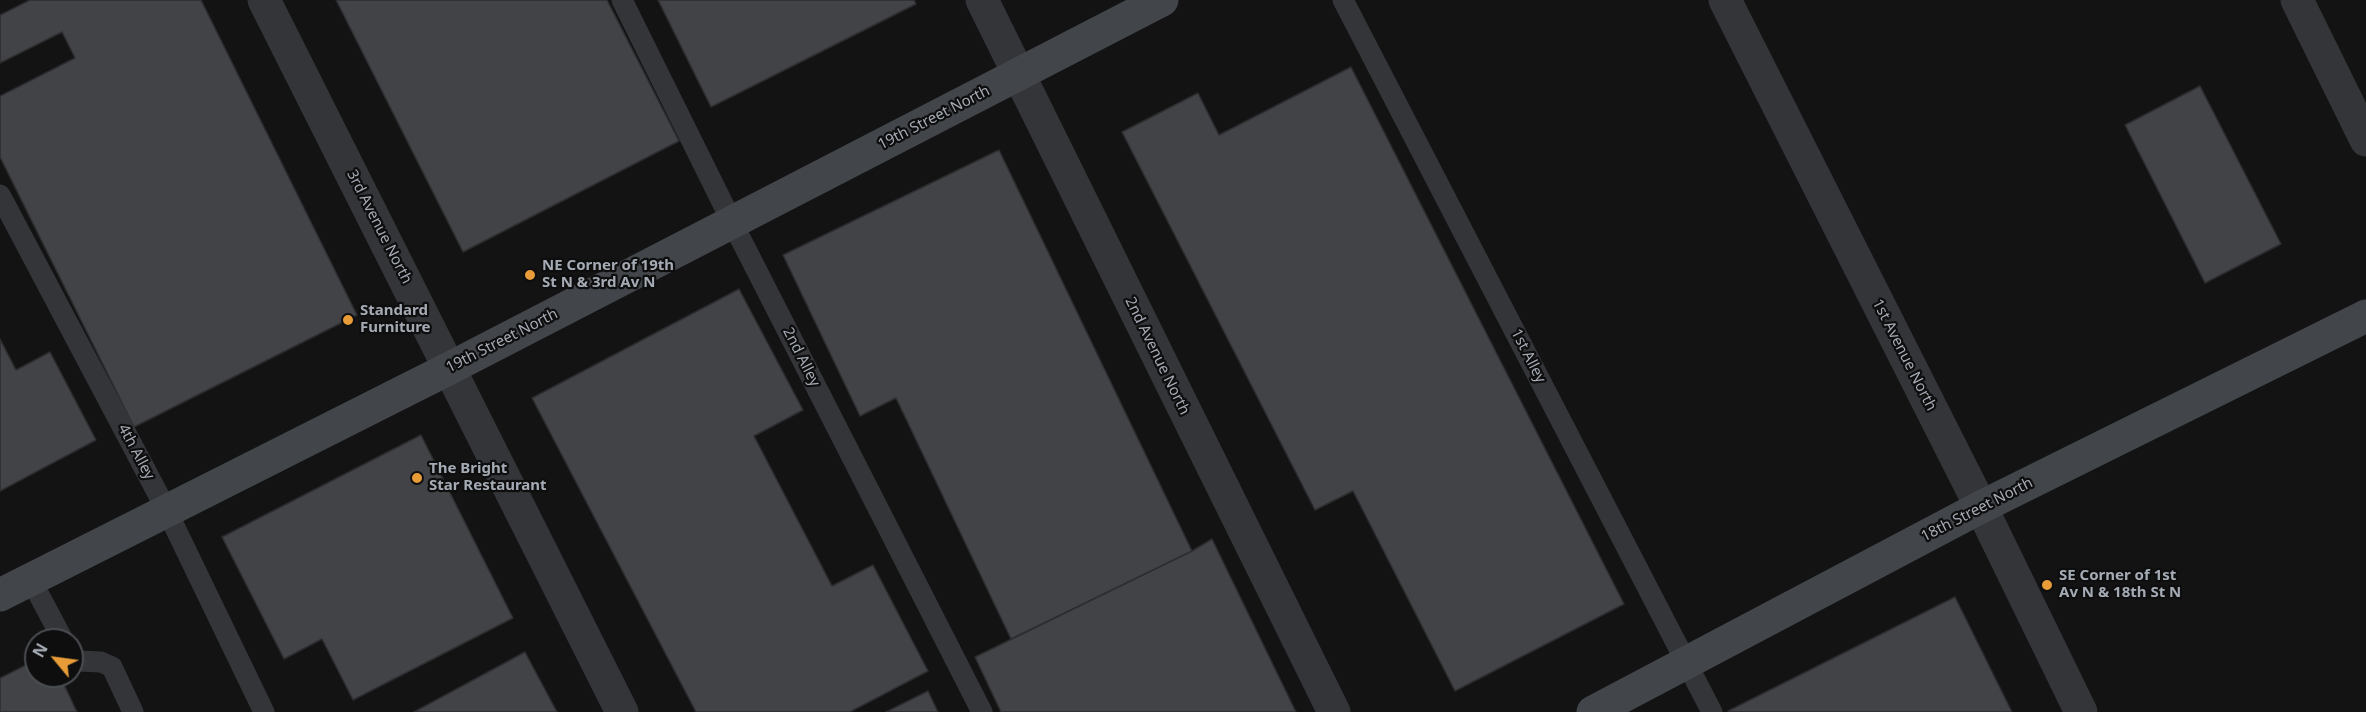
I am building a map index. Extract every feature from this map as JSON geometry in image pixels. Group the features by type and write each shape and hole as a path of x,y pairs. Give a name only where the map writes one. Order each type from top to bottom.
{"street":[{"name":"3rd Avenue North","path":"264,0 622,712"},
{"name":"2nd Avenue North","path":"982,0 1334,712"},
{"name":"19th Street North","path":"0,595 450,368 1162,0"},
{"name":"1st Avenue North","path":"1725,0 1981,507 2081,712"},
{"path":"2297,0 2366,140"},
{"name":"18th Street North","path":"1593,712 1981,507 2366,316"}],"lane":[{"name":"2nd Alley","path":"622,0 732,222 982,712"},
{"name":"1st Alley","path":"1343,0 1712,712"},
{"name":"4th Alley","path":"0,195 167,511 264,712"},
{"path":"31,580 57,628"},
{"path":"84,661 101,662 112,667 133,712"}],"building":[{"path":"30,0 201,0 357,315 134,427 0,157 0,96 75,58 62,32 0,63 0,15"},
{"path":"336,0 607,0 679,141 463,252"},
{"path":"658,0 914,0 916,4 711,107"},
{"path":"1351,67 1624,604 1455,691 1353,491 1315,510 1122,132 1198,93 1219,135"},
{"path":"2200,86 2281,244 2205,283 2125,125"},
{"path":"999,150 1192,551 1011,639 896,398 860,416 783,255"},
{"path":"739,289 803,410 754,436 832,586 873,565 928,671 850,712 696,712 532,398"},
{"path":"0,339 16,370 50,352 96,440 0,491"},
{"path":"421,435 513,618 353,700 322,639 284,659 222,537"},
{"path":"1212,539 1296,712 1001,712 975,657 1192,551"},
{"path":"1955,597 2012,712 1728,711"},
{"path":"525,652 557,712 414,712"},
{"path":"24,666 24,688 66,688 77,712 0,712 0,678"},
{"path":"928,691 938,712 886,712"}],"place":[{"name":"NE Corner of 19th St N & 3rd Av N","path":"530,275"},
{"name":"Standard Furniture","path":"348,320"},
{"name":"The Bright Star Restaurant","path":"417,478"},
{"name":"SE Corner of 1st Av N & 18th St N","path":"2047,585"}]}
